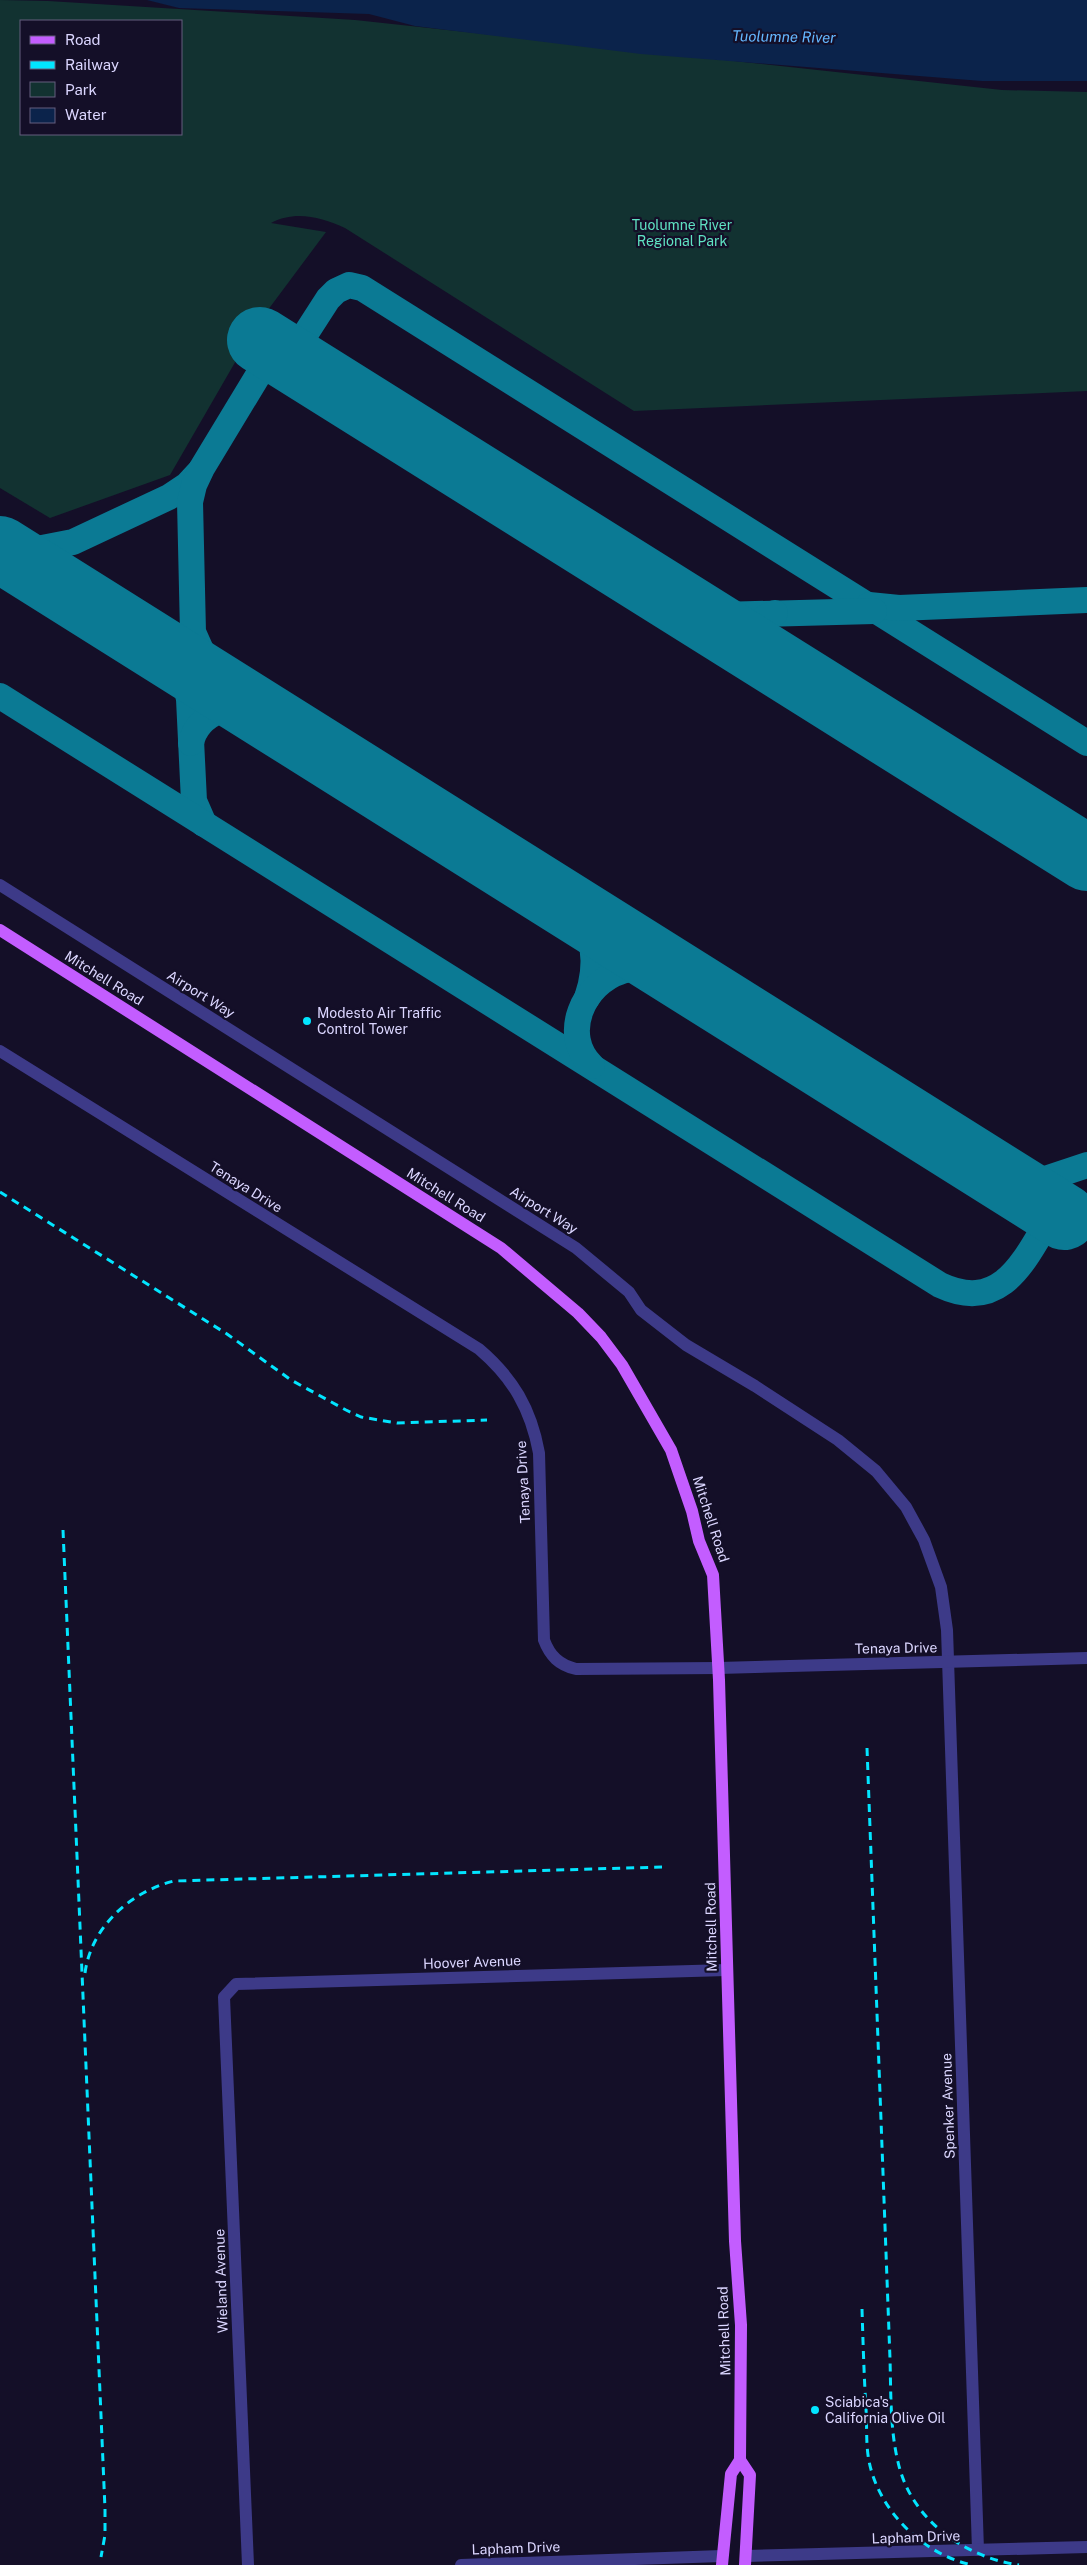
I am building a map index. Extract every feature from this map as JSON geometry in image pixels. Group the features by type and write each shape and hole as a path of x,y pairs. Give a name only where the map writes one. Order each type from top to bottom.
{"main road":[{"name":"Mitchell Road","path":"0,930 500,1248 559,1296 601,1337 640,1394 671,1450 682,1478 699,1541 713,1574 719,1668 735,2241 741,2325 740,2460 732,2474 722,2560"},
{"name":"Mitchell Road","path":"740,2460 750,2475 746,2560"}],"street":[{"name":"Airport Way","path":"0,885 576,1248 629,1292 641,1310 686,1345 755,1386 861,1457 906,1507 924,1540 941,1587 947,1630 948,1662"},
{"name":"Tenaya Drive","path":"0,1051 480,1349 497,1364 522,1399 535,1434 539,1453 543,1632 547,1648 558,1662 576,1669 719,1668 1087,1658"},
{"name":"Spenker Avenue","path":"948,1662 978,2550"},
{"name":"Hoover Avenue","path":"224,1997 236,1984 727,1970"},
{"name":"Wieland Avenue","path":"224,1997 248,2565"},
{"name":"Lapham Drive","path":"746,2560 1087,2547"},
{"name":"Lapham Drive","path":"461,2565 722,2560"}],"green space":[{"name":"Tuolumne River Regional Park","path":"0,0 48,1 355,20 1002,90 1087,92 1087,391 634,411 345,228 308,216 289,217 271,223 326,232 256,326 170,475 50,518 0,488"}],"water":[{"name":"Tuolumne River","path":"147,0 1087,0 1087,81 982,81 641,54 415,26 369,14 179,8"}],"taxiway":[{"path":"290,358 328,299 336,291 349,285 362,288 1087,743"},
{"path":"233,695 209,668 193,632 190,502 194,485 202,468 274,349"},
{"path":"0,544 37,549 73,542 169,497 187,485 200,471"},
{"path":"869,605 899,608 1087,600"},
{"path":"686,607 706,614 720,615 874,611"},
{"path":"768,658 758,645 756,632 757,626 761,621 775,613"},
{"path":"154,646 177,669 187,690 194,801 204,824"},
{"path":"0,696 940,1285 962,1292 981,1292 997,1287 1022,1262 1054,1211"},
{"path":"191,743 201,724 218,711 239,707 250,708 260,712"},
{"path":"1075,850 1087,855"},
{"path":"568,906 578,915 590,936 593,973 587,998"},
{"path":"592,1066 583,1054 578,1040 577,1025 580,1011 596,987 608,977 629,969 649,968 676,973"},
{"path":"1018,1188 1087,1165"}],"runway":[{"path":"260,340 1087,858"},
{"path":"0,549 1064,1217"}],"railway":[{"path":"0,1192 227,1334 291,1380 346,1410 361,1417 397,1423 487,1420"},
{"path":"63,1530 105,2509 105,2535 101,2557"},
{"path":"867,1748 891,2411 895,2449 905,2483 927,2518 960,2544 979,2554 1019,2565"},
{"path":"85,1973 95,1941 115,1914 142,1894 174,1881 662,1867"},
{"path":"862,2309 867,2449 872,2474 880,2493 891,2510 919,2539 953,2559 972,2565"}],"place":[{"name":"Modesto Air Traffic Control Tower","path":"307,1021"},
{"name":"Sciabica's California Olive Oil","path":"815,2410"}]}
